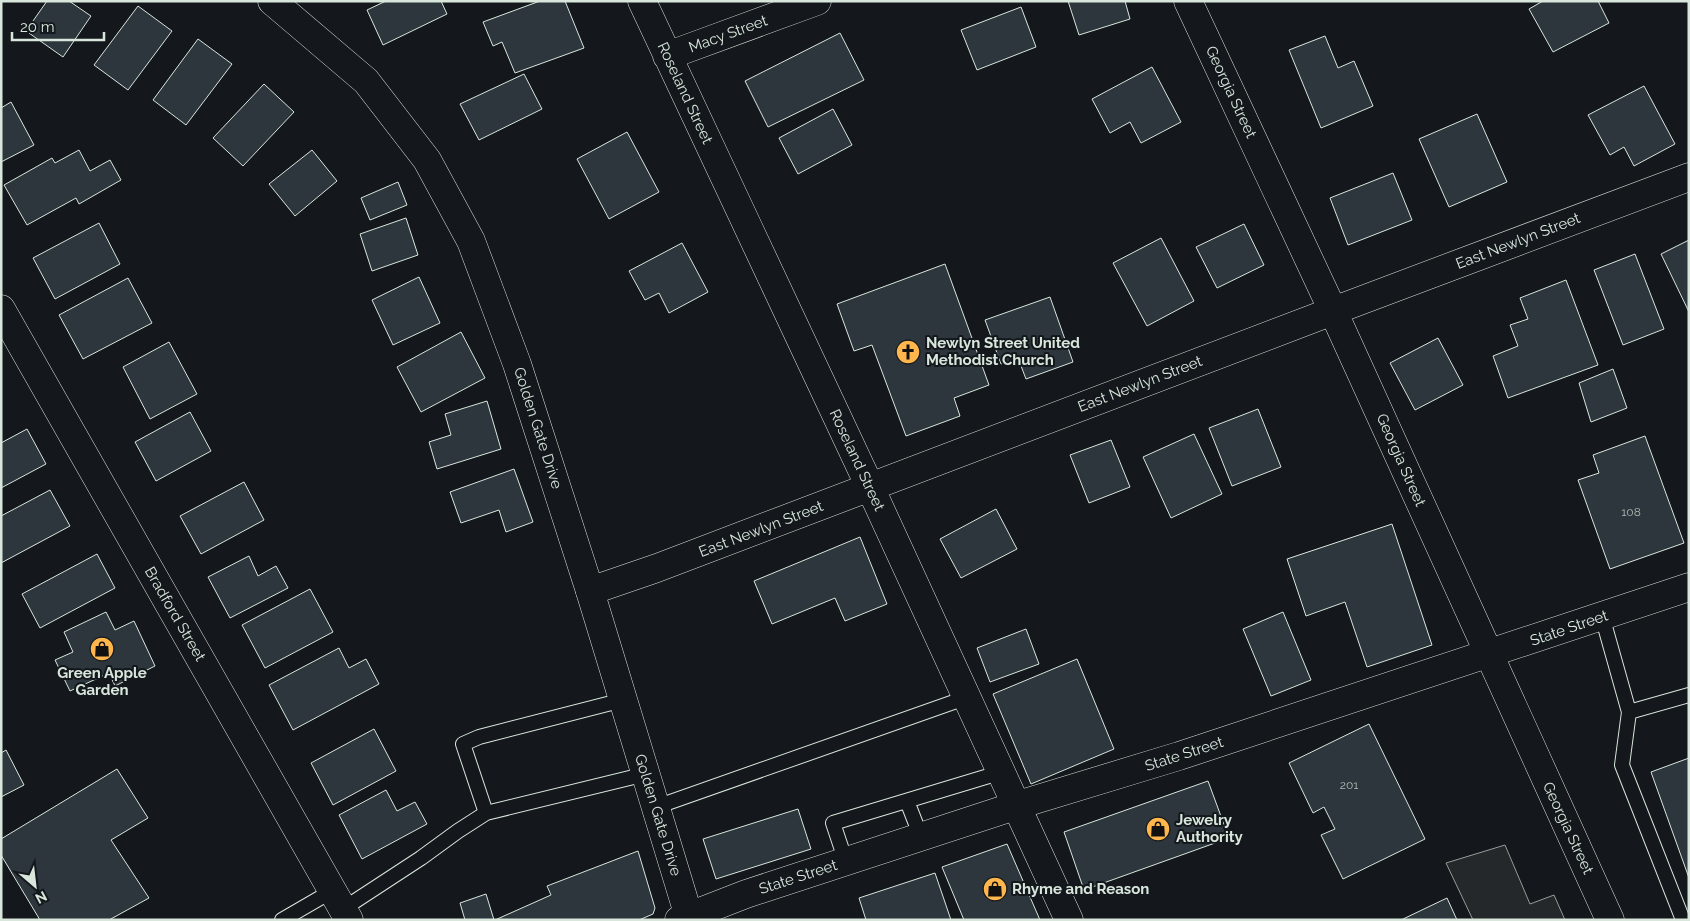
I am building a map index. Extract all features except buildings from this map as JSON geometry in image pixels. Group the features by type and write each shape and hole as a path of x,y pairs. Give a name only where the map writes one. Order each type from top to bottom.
{"street":[{"name":"Golden Gate Drive","path":"272,1 366,81 427,160 471,241 517,364 590,590 656,807 686,918"},
{"name":"Roseland Street","path":"642,1 968,697 1069,920"},
{"name":"Macy Street","path":"667,56 817,1"},
{"name":"Georgia Street","path":"1188,1 1333,311 1610,920"},
{"name":"East Newlyn Street","path":"590,590 657,568 1689,178"},
{"name":"Bradford Street","path":"1,309 341,907"},
{"name":"State Street","path":"686,918 746,894 1179,756 1689,587"}],"lane":[{"path":"1602,616 1629,712 1622,765 1683,920"},
{"path":"1629,712 1689,695"},
{"path":"656,807 968,697"},
{"path":"486,814 463,744 479,738 623,700"},
{"path":"846,862 833,824 1002,772"},
{"path":"282,920 341,907 421,858 458,831 486,814 646,774"},
{"path":"907,801 921,837"}],"shaded area":[{"path":"1505,845 1530,904 1554,895 1565,920 1473,920 1446,863"}],"place":[{"name":"Newlyn Street United Methodist Church","path":"908,352"},
{"name":"Green Apple Garden","path":"102,649"},
{"name":"Jewelry Authority","path":"1158,829"},
{"name":"Rhyme and Reason","path":"995,889"}]}
